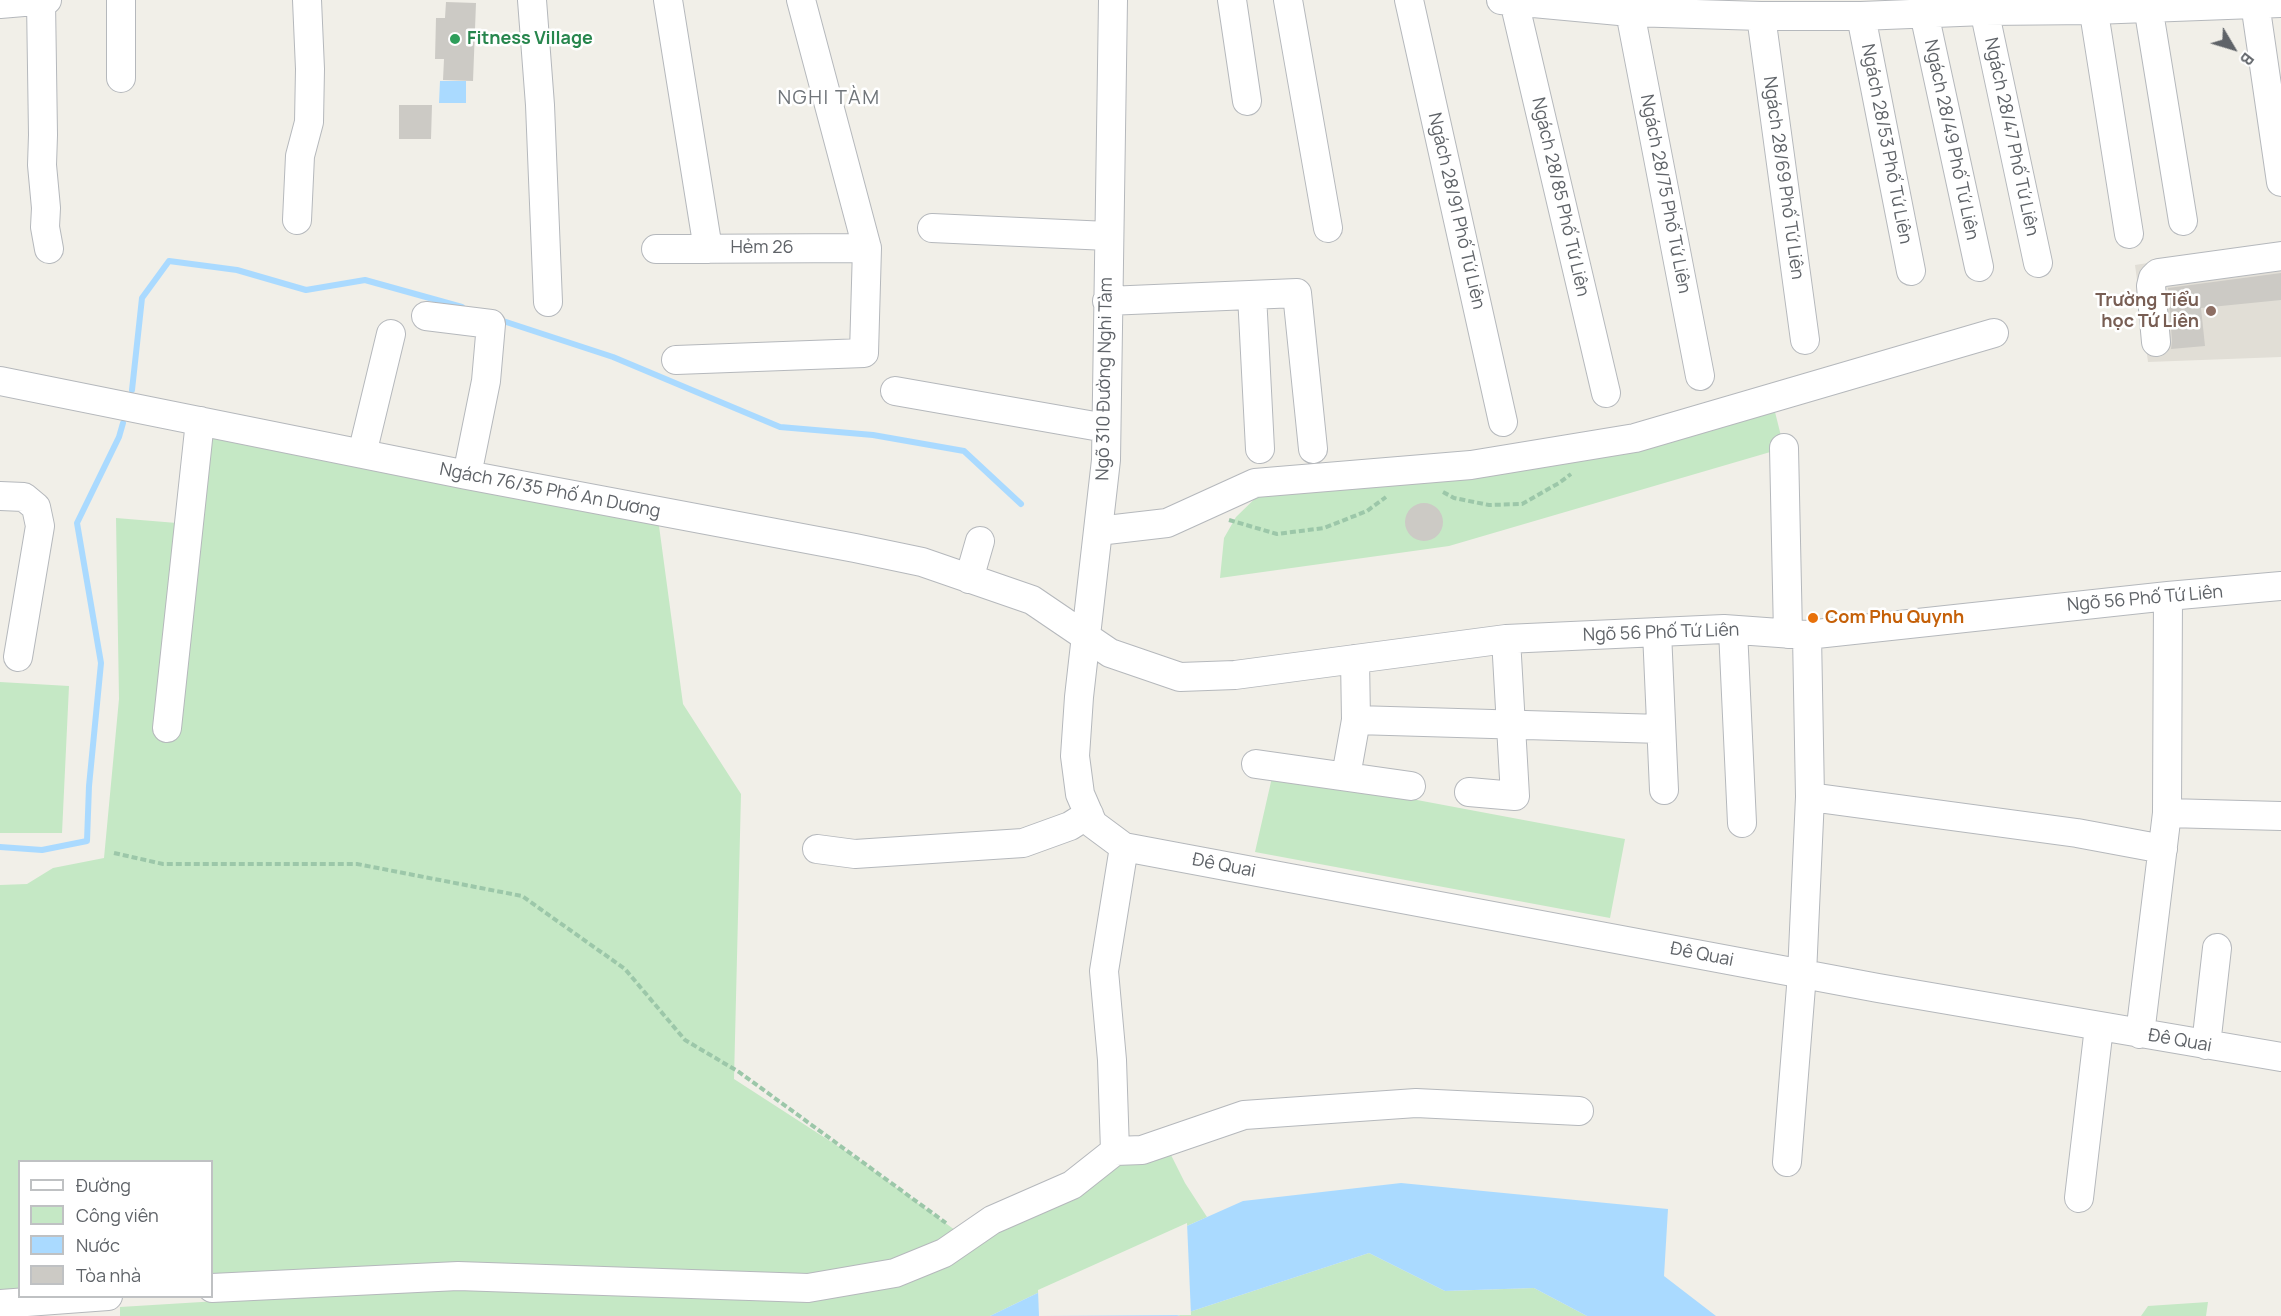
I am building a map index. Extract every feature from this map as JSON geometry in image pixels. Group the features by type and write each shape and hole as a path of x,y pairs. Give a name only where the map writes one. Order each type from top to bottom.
{"street":[{"path":"0,4 39,0 42,165 46,208 45,227 49,249"},
{"path":"121,0 121,78"},
{"path":"297,220 300,156 309,122 310,69 307,0"},
{"path":"532,0 540,105 548,302"},
{"path":"668,0 708,249"},
{"path":"676,360 864,353 867,248 801,0"},
{"name":"Ngõ 310 Đường Nghi Tàm","path":"1113,0 1106,460 1075,756 1080,794 1094,824 1124,847"},
{"path":"1232,0 1247,101"},
{"path":"1288,0 1328,228"},
{"name":"Ngách 28/91 Phố Tứ Liên","path":"1409,0 1503,422"},
{"path":"1515,1 1582,3 1630,12 1674,7 1776,10 1861,16 1983,5 2254,2 2281,182"},
{"name":"Ngách 28/85 Phố Tứ Liên","path":"1515,1 1606,393"},
{"path":"2148,4 2182,221"},
{"name":"Ngách 28/47 Phố Tứ Liên","path":"1983,5 2038,263"},
{"path":"2093,5 2130,234"},
{"name":"Ngách 28/49 Phố Tứ Liên","path":"1937,8 1979,267"},
{"name":"Ngách 28/69 Phố Tứ Liên","path":"1776,10 1805,340"},
{"name":"Ngách 28/75 Phố Tứ Liên","path":"1630,12 1700,376"},
{"name":"Ngách 28/53 Phố Tứ Liên","path":"1861,16 1911,272"},
{"path":"932,228 1108,236"},
{"name":"Hẻm 26","path":"656,249 867,248"},
{"path":"2156,342 2151,286 2153,278 2158,273 2281,256"},
{"path":"1107,301 1297,293 1313,449"},
{"path":"1252,295 1260,449"},
{"path":"426,316 491,324 486,381 467,475"},
{"path":"1098,531 1167,523 1255,483 1471,465 1635,438 1994,333"},
{"path":"363,454 391,334"},
{"name":"Ngách 76/35 Phố An Dương","path":"0,381 467,475 922,562 1032,600 1086,638"},
{"path":"895,392 1106,428"},
{"path":"167,728 200,421"},
{"path":"1784,448 1810,797 1802,974 1787,1162"},
{"path":"0,496 24,497 36,507 40,526 18,657"},
{"path":"969,579 980,541"},
{"name":"Ngõ 56 Phố Tứ Liên","path":"1086,638 1110,653 1180,677 1234,675 1506,639 1733,630 1797,634 2281,586"},
{"path":"2140,1034 2167,813 2168,596"},
{"path":"1733,630 1742,824"},
{"path":"1657,632 1664,790"},
{"path":"1469,792 1515,796 1506,639"},
{"path":"1346,776 1356,720 1355,659"},
{"path":"1356,720 1661,729"},
{"path":"1256,764 1411,786"},
{"path":"1810,797 2077,833 2163,849"},
{"path":"2167,813 2281,816"},
{"path":"817,849 855,854 1023,843 1070,826 1089,814"},
{"path":"1115,1151 1112,1060 1104,971 1124,847"},
{"name":"Đê Quai","path":"1124,847 1802,974 2281,1057"},
{"path":"2206,1045 2217,948"},
{"path":"2079,1198 2099,1027"},
{"path":"213,1288 458,1276 808,1288 895,1273 945,1253 992,1220 1072,1185 1115,1151 1142,1150 1244,1115 1416,1103 1579,1111"},
{"path":"0,1304 81,1298"}],"path":[{"path":"1436,488 1454,498 1489,505 1522,504 1568,477 1598,444"},
{"path":"1205,505 1233,522 1277,534 1324,528 1367,511 1391,494"},
{"path":"114,853 163,864 357,864 522,896 625,969 685,1040 739,1072 966,1238"}],"shaded area":[{"name":"Trường Tiểu học Tứ Liên","path":"2281,242 2281,357 2148,362 2135,265"}],"green space":[{"path":"1773,404 1784,448 1449,546 1220,578 1224,538 1236,517 1272,482"},
{"path":"200,421 657,511 683,704 741,794 734,1079 850,1154 966,1238 1165,1143 1185,1183 1207,1217 990,1316 120,1316 120,1307 267,1298 213,1278 213,1160 18,1160 18,1293 0,1295 0,885 27,884 53,868 104,858 119,699 116,518 189,524"},
{"path":"0,682 69,686 62,833 0,833"},
{"path":"1273,773 1625,839 1610,918 1255,852"},
{"path":"1369,1253 1445,1291 1534,1288 1587,1316 1177,1316"},
{"path":"2208,1302 2206,1316 2141,1316 2148,1306"}],"water":[{"path":"440,81 466,81 466,103 439,103"},
{"path":"1401,1183 1668,1209 1664,1276 1716,1316 1587,1316 1534,1288 1445,1291 1369,1253 1177,1316 990,1316 1243,1201"}],"pier":[{"path":"1187,1223 1191,1315 1039,1316 1038,1290"}],"building":[{"name":"Fitness Village","path":"446,2 476,3 473,81 443,80 444,59 435,59 436,18 445,18"},
{"path":"399,105 432,105 431,139 399,139"},
{"path":"2281,273 2281,300 2201,308 2205,346 2171,349 2168,288"},
{"path":"1424,503 1437,509 1443,522 1437,535 1424,541 1411,535 1405,522 1411,509"}],"waterway":[{"path":"132,390 142,298 169,261 237,270 306,290 365,280 462,307"},
{"path":"497,319 613,357 780,427 873,435 964,451 1021,504"},
{"path":"0,847 42,850 87,841 89,786 101,663 77,523 119,437 123,423"}],"place":[{"name":"Fitness Village","path":"455,39"},
{"name":"Trường Tiểu học Tứ Liên","path":"2211,311"},
{"name":"Com Phu Quynh","path":"1813,618"}],"district":[{"name":"NGHI TÀM","path":"829,98"}]}
